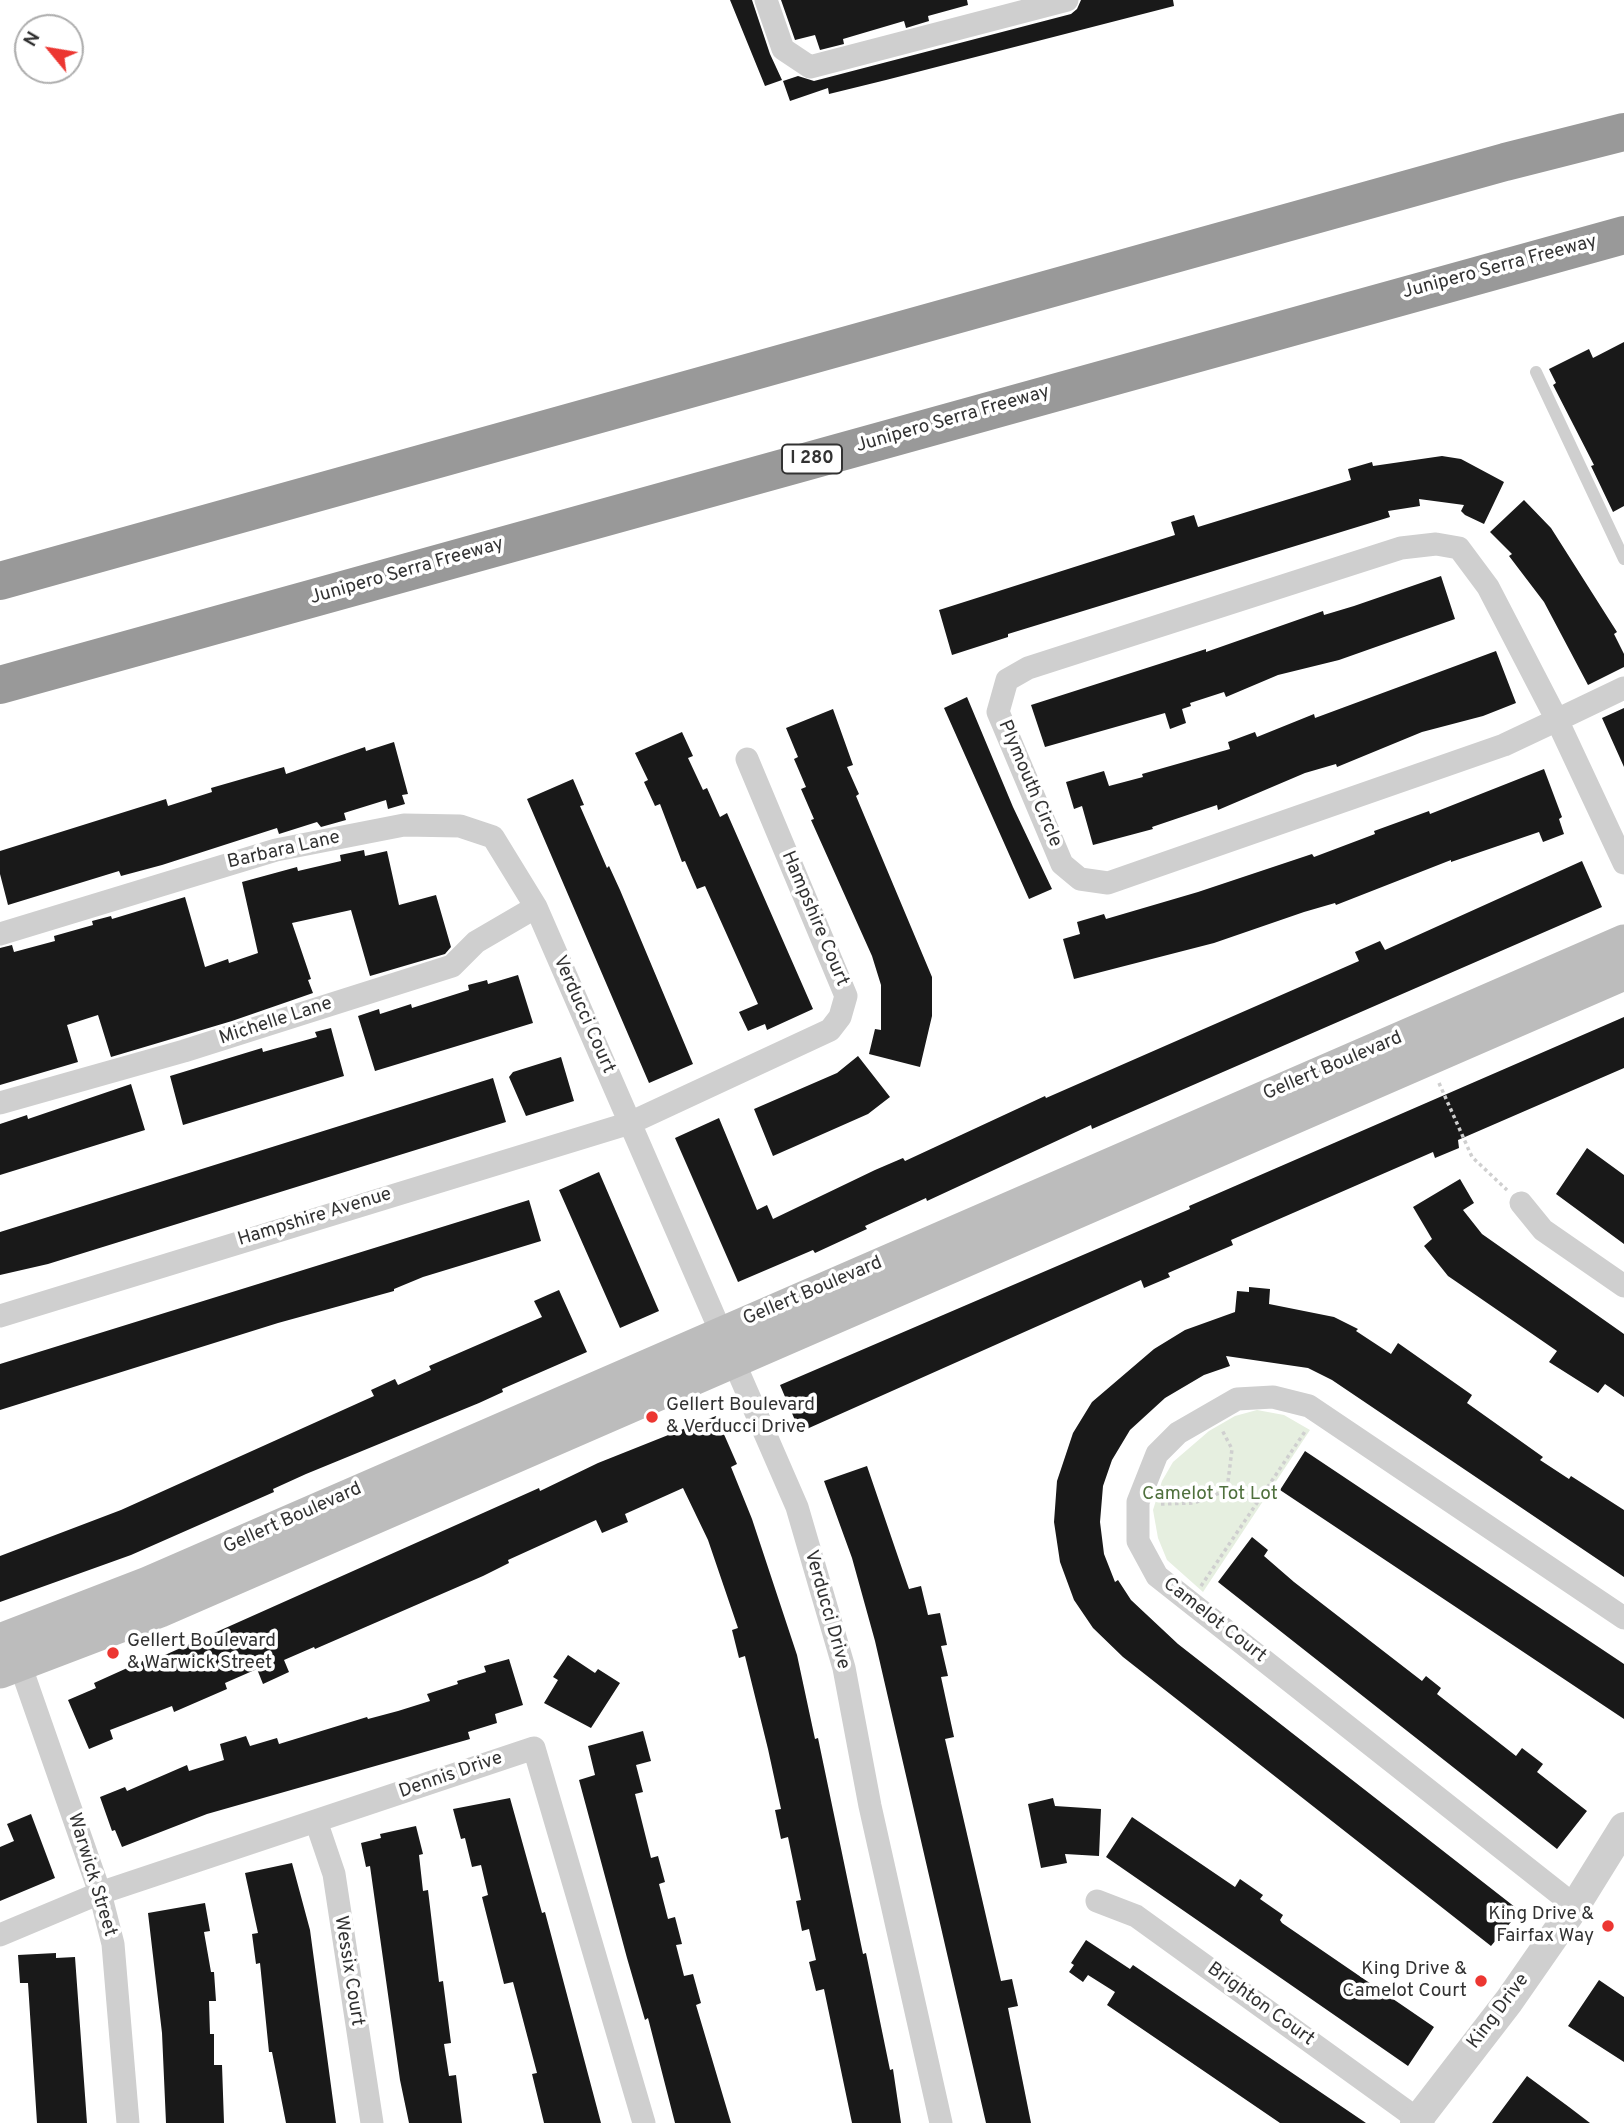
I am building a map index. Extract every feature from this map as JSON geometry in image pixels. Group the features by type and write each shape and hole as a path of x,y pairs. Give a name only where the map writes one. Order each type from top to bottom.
{"highway":[{"path":"0,581 1617,134"},
{"name":"Junipero Serra Freeway","path":"0,685 1624,235"}],"main road":[{"name":"Gellert Boulevard","path":"727,1346 1624,941"},
{"name":"Gellert Boulevard","path":"8,1653 148,1583 1428,1059 1624,974"}],"street":[{"path":"766,0 783,48 810,67 1068,0"},
{"name":"Plymouth Circle","path":"1557,720 1504,744 1108,884 1080,879 1062,864 998,712 1007,680 1028,668 1401,548 1436,544 1459,548 1488,587 1557,720 1624,863"},
{"path":"1557,720 1624,688"},
{"name":"Hampshire Court","path":"630,1123 830,1030 840,1017 846,996 747,759"},
{"name":"Barbara Lane","path":"0,934 276,850 404,825 460,826 493,837 536,907"},
{"name":"Verducci Court","path":"536,907 630,1123"},
{"name":"Michelle Lane","path":"0,1103 184,1051 452,966 476,942 536,907"},
{"name":"Hampshire Avenue","path":"0,1316 630,1123"},
{"name":"Verducci Drive","path":"630,1123 797,1507 844,1668 870,1806 941,2123"},
{"path":"1521,1203 1543,1230 1624,1286"},
{"name":"Camelot Court","path":"1574,1906 1157,1576 1138,1541 1138,1502 1157,1454 1178,1433 1237,1399 1273,1397 1309,1406 1624,1618"},
{"name":"Warwick Street","path":"8,1653 100,1893 113,1944 128,2123"},
{"name":"Dennis Drive","path":"0,1935 100,1893 534,1748 644,2123"},
{"name":"Wessix Court","path":"316,1821 334,1874 372,2123"},
{"name":"King Drive","path":"1419,2122 1503,2009 1624,1828"},
{"name":"Brighton Court","path":"1097,1901 1136,1916 1419,2122"}],"lane":[{"path":"1536,372 1624,559"}],"path":[{"path":"1428,1059 1472,1157 1521,1203"},
{"path":"1212,1412 1232,1449 1227,1490"},
{"path":"1190,1602 1318,1412"},
{"path":"1138,1502 1194,1503 1227,1490 1257,1502"}],"green space":[{"name":"Camelot Tot Lot","path":"1257,1410 1284,1415 1310,1430 1203,1592 1167,1560 1158,1538 1153,1510 1162,1481 1173,1462 1209,1431 1235,1416"}],"building":[{"path":"730,0 752,0 770,54 782,80 765,86"},
{"path":"781,0 967,0 968,5 928,16 929,21 906,28 904,21 843,39 844,44 820,50 815,35 795,40"},
{"path":"1081,0 1173,0 1174,6 829,94 828,88 790,101 783,81 798,76 814,81 1071,14"},
{"path":"1624,342 1624,506 1613,512 1591,466 1594,465 1553,385 1556,383 1549,369 1589,349 1593,358"},
{"path":"1442,456 1461,459 1504,482 1484,524 1465,515 1461,511 1464,505 1419,499 1420,506 1388,511 1390,517 1008,634 1008,637 952,655 939,610 1175,535 1171,522 1194,515 1198,527 1351,480 1348,469 1372,462 1373,466"},
{"path":"1524,500 1551,528 1617,632 1614,634 1624,654 1624,667 1588,685 1544,602 1509,556 1512,554 1490,532"},
{"path":"1441,576 1455,619 1339,660 1278,675 1226,697 1224,692 1190,703 1191,706 1182,709 1186,723 1170,729 1165,713 1045,747 1031,705 1206,649 1206,652 1323,611 1324,615 1354,606"},
{"path":"1496,651 1516,703 1483,716 1422,732 1337,767 1336,764 1305,773 1218,810 1217,805 1152,827 1153,829 1093,845 1082,806 1074,809 1066,782 1104,771 1109,786 1143,777 1142,774 1230,749 1228,742 1255,732 1257,737 1314,714 1315,718"},
{"path":"967,697 1013,807 1052,889 1029,899 944,708"},
{"path":"1624,708 1624,767 1602,718"},
{"path":"833,709 853,765 847,767 859,794 856,796 932,977 932,1016 920,1067 869,1054 875,1029 881,1030 881,985 872,956 811,820 814,819 801,789 806,787 794,759 798,757 786,728"},
{"path":"682,732 693,756 688,758 703,790 707,788 720,817 727,813 813,1009 767,1030 765,1024 748,1031 739,1012 758,1004 705,886 697,889 685,861 682,862 660,804 655,806 644,782 648,780 635,753"},
{"path":"394,742 408,794 402,795 405,804 388,809 386,800 344,813 346,820 321,827 317,822 279,834 277,828 162,865 121,876 119,871 8,905 0,874 0,851 166,799 168,806 212,792 211,788 284,767 286,774 365,747 366,751"},
{"path":"1544,769 1562,817 1559,819 1564,834 1543,842 1539,832 1451,860 1336,905 1335,903 1304,912 1214,943 1074,979 1063,939 1080,934 1077,922 1104,914 1106,919 1312,854 1314,857 1375,834 1374,831 1429,811 1430,814"},
{"path":"573,779 584,805 580,806 607,868 609,866 620,890 693,1064 649,1083 527,799"},
{"path":"364,850 365,856 387,851 399,905 436,895 451,947 445,954 370,976 351,910 292,923 311,979 308,980 313,993 232,1021 111,1057 98,1015 67,1025 78,1062 0,1085 0,948 12,945 14,952 55,941 54,936 93,925 92,921 111,916 112,919 185,897 205,967 228,959 229,963 258,953 242,882 297,867 298,871 341,861 340,855"},
{"path":"1582,861 1602,907 1092,1129 1091,1125 927,1201 926,1198 865,1226 867,1229 815,1253 813,1250 738,1282 675,1138 719,1118 757,1210 767,1205 773,1219 875,1170 903,1158 905,1161 1045,1096 1046,1098 1359,961 1355,952 1380,941 1385,950"},
{"path":"518,975 533,1023 375,1071 358,1016 379,1009 380,1014 411,1004 412,1008 469,990 468,985 487,980 488,984"},
{"path":"1624,1017 1624,1068 1458,1140 1459,1148 1435,1158 1433,1152 1231,1240 1233,1245 1168,1273 1170,1277 1144,1288 1141,1280 800,1432 780,1385 1190,1209 1189,1206"},
{"path":"331,1028 344,1076 183,1125 170,1076 262,1048 263,1052 317,1037 315,1032"},
{"path":"858,1056 890,1097 868,1114 773,1156 754,1109 837,1073"},
{"path":"561,1057 574,1101 526,1116 509,1077 513,1072"},
{"path":"493,1078 506,1122 48,1264 0,1275 0,1232"},
{"path":"131,1084 145,1130 0,1175 0,1124 27,1115 28,1119"},
{"path":"1587,1148 1624,1175 1624,1244 1556,1194"},
{"path":"599,1172 659,1311 620,1328 559,1190"},
{"path":"1460,1179 1474,1203 1463,1210 1482,1234 1624,1334 1624,1397 1605,1384 1598,1393 1549,1362 1557,1351 1448,1276 1424,1246 1432,1239 1413,1207"},
{"path":"529,1200 541,1241 423,1277 394,1291 278,1323 0,1410 0,1364"},
{"path":"1249,1287 1270,1289 1269,1304 1334,1317 1358,1329 1356,1331 1391,1354 1398,1343 1472,1395 1467,1403 1543,1457 1540,1460 1569,1479 1571,1476 1624,1510 1624,1577 1332,1380 1308,1368 1226,1356 1230,1366 1204,1375 1165,1398 1130,1430 1112,1460 1103,1486 1100,1522 1104,1554 1115,1582 1118,1580 1131,1600 1178,1644 1520,1911 1491,1946 1123,1657 1093,1628 1074,1600 1060,1562 1054,1522 1057,1481 1073,1433 1092,1402 1154,1349 1185,1330 1235,1312 1237,1291 1249,1292"},
{"path":"559,1290 587,1352 502,1389 503,1392 479,1403 306,1474 273,1489 274,1492 131,1555 0,1602 0,1556 121,1510 374,1396 371,1390 395,1379 398,1385 431,1370 429,1366 542,1317 534,1301"},
{"path":"716,1416 737,1464 731,1467 752,1519 797,1655 815,1739 818,1738 863,1954 866,1953 890,2070 893,2069 901,2123 852,2123 824,1989 816,1991 809,1962 816,1960 809,1929 802,1931 796,1901 801,1900 788,1837 781,1839 775,1810 781,1809 768,1749 745,1656 739,1658 732,1630 738,1628 708,1540 683,1488 625,1514 628,1522 602,1533 596,1520 508,1560 509,1563 483,1576 284,1660 289,1672 263,1684 257,1669 225,1683 227,1689 174,1712 172,1706 110,1730 113,1739 89,1749 68,1700 96,1688 94,1683 145,1660 147,1663 539,1488 540,1491 598,1463"},
{"path":"1305,1451 1624,1664 1624,1719 1280,1490"},
{"path":"867,1466 909,1589 921,1586 928,1615 940,1613 947,1645 941,1646 948,1676 941,1677 954,1737 945,1739 1001,1981 1012,1979 1018,2006 1008,2008 1031,2123 986,2123 875,1641 852,1558 824,1481"},
{"path":"1252,1537 1268,1550 1264,1556 1294,1582 1422,1681 1426,1676 1441,1688 1437,1694 1516,1756 1522,1748 1543,1764 1537,1772 1587,1811 1557,1849 1218,1582"},
{"path":"568,1655 595,1673 598,1669 620,1683 591,1728 544,1703 558,1680 553,1677"},
{"path":"509,1659 523,1705 495,1714 497,1723 468,1732 470,1739 207,1814 122,1847 115,1830 112,1831 100,1797 125,1787 127,1791 187,1765 189,1771 224,1760 220,1744 246,1736 250,1746 277,1738 279,1744 367,1717 368,1719 398,1711 430,1701 427,1694 486,1672 484,1666"},
{"path":"643,1731 651,1761 636,1765 643,1792 635,1794 651,1858 658,1856 665,1882 659,1884 668,1919 675,1917 682,1944 676,1945 684,1976 693,1974 701,2003 696,2005 731,2123 675,2123 648,2018 645,2020 579,1780 595,1775 588,1746"},
{"path":"510,1798 542,1913 545,1912 601,2123 544,2123 532,2074 537,2073 513,1982 504,1984 482,1897 488,1895 481,1865 472,1867 465,1838 461,1839 453,1809"},
{"path":"1053,1798 1055,1806 1101,1809 1099,1856 1065,1854 1067,1863 1041,1868 1028,1804"},
{"path":"31,1814 55,1878 0,1901 0,1847 14,1841 7,1824"},
{"path":"1132,1817 1235,1887 1240,1879 1263,1895 1260,1899 1283,1915 1280,1920 1282,1923 1434,2027 1408,2066 1106,1857"},
{"path":"416,1826 423,1854 419,1855 423,1891 428,1890 439,1982 443,1981 451,2043 444,2044 449,2076 456,2075 462,2123 409,2123 400,2080 370,1866 366,1867 361,1843 381,1838 380,1834"},
{"path":"292,1863 310,1930 336,2123 286,2123 272,2052 269,2052 260,1963 256,1964 252,1934 258,1933 245,1873"},
{"path":"205,1903 210,1931 204,1932 211,1972 214,1972 216,2001 209,2001 210,2034 214,2034 214,2065 222,2065 224,2123 166,2123 162,2033 148,1913"},
{"path":"1086,1940 1130,1969 1133,1965 1366,2123 1280,2123 1107,2005 1115,1992 1088,1975 1083,1982 1069,1972 1074,1965 1071,1963"},
{"path":"56,1953 56,1958 75,1957 87,2123 37,2123 28,1983 20,1983 18,1955"},
{"path":"1599,1980 1624,1997 1624,2062 1568,2026"},
{"path":"1527,2076 1569,2107 1590,2123 1492,2123"}],"place":[{"name":"Gellert Boulevard & Verducci Drive","path":"652,1417"},
{"name":"Gellert Boulevard & Warwick Street","path":"113,1653"},
{"name":"King Drive & Fairfax Way","path":"1608,1926"},
{"name":"King Drive & Camelot Court","path":"1481,1981"}]}
